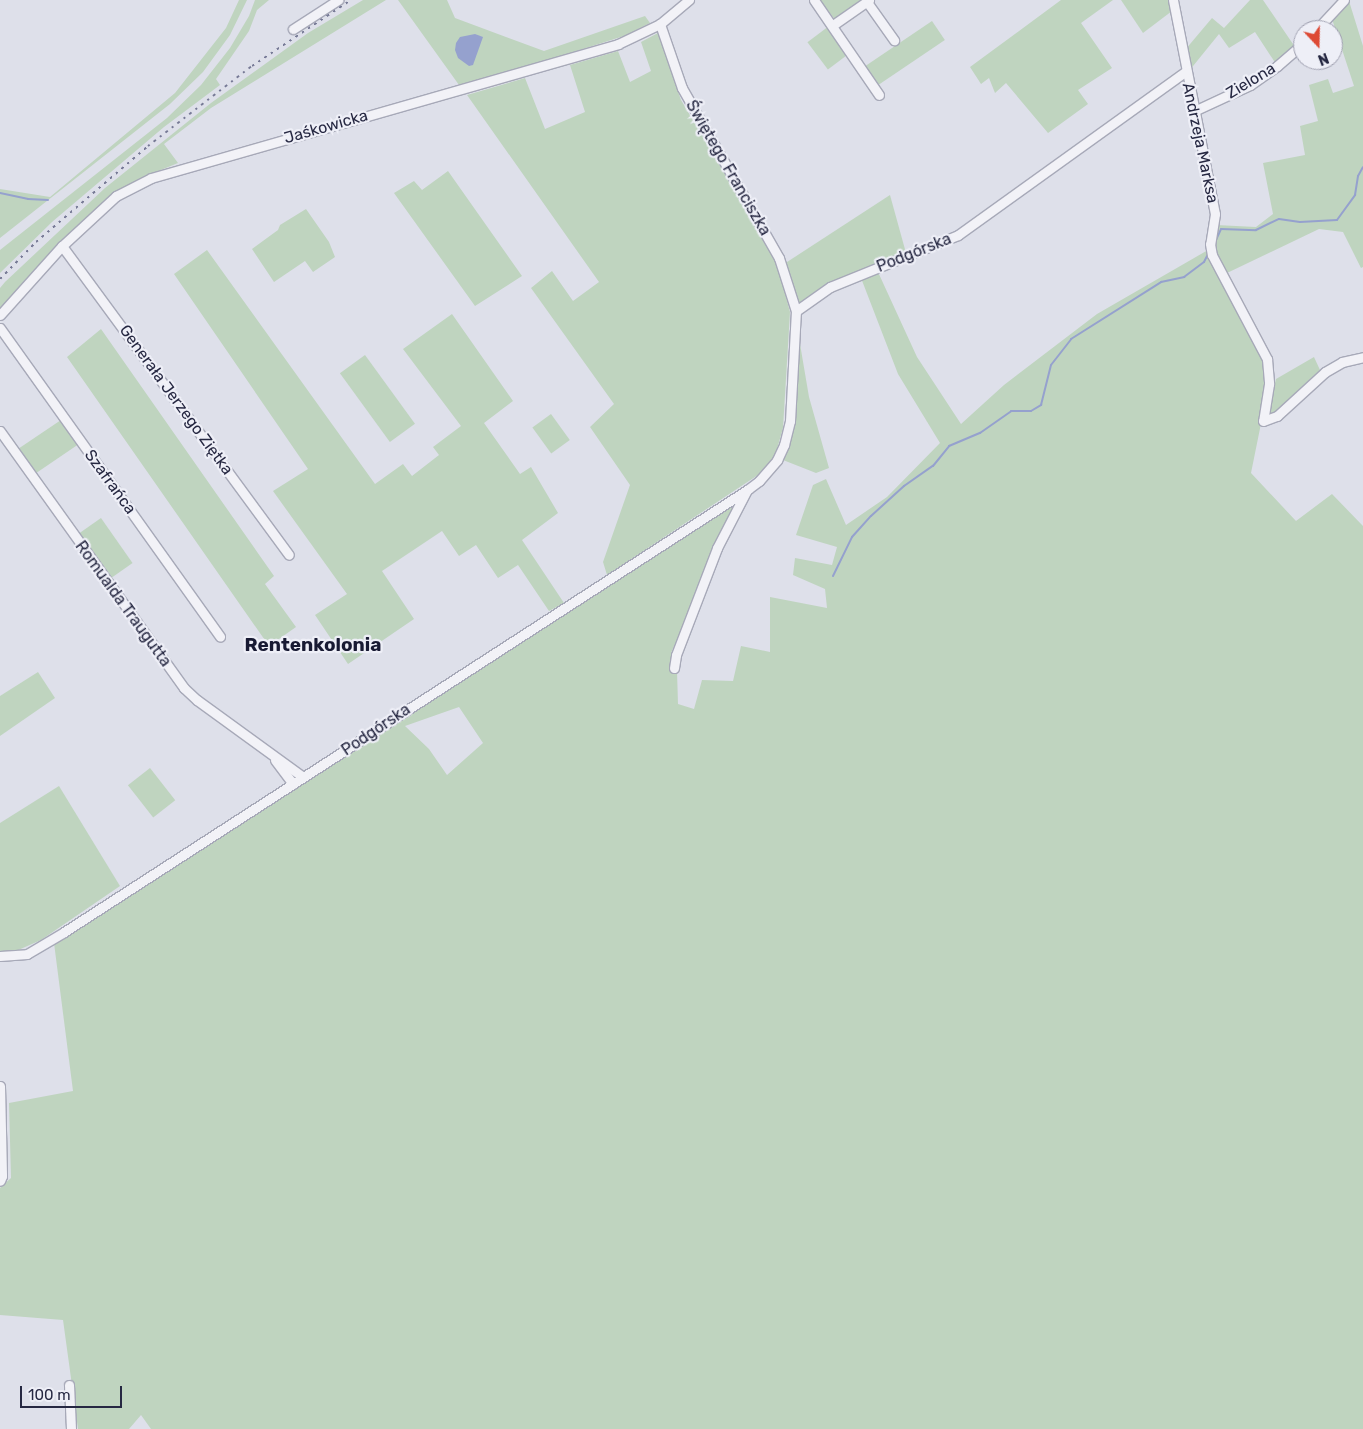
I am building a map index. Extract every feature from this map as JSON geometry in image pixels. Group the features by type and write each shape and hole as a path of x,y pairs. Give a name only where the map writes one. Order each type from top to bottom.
{"street":[{"path":"294,29 338,0"},
{"name":"Jaśkowicka","path":"0,315 62,246 116,196 151,178 618,44 660,24 689,0"},
{"path":"814,0 880,95"},
{"name":"Andrzeja Marksa","path":"1172,0 1215,214 1210,244 1212,255 1266,359 1269,384 1263,421 1277,416 1325,372 1342,362 1363,357"},
{"path":"1325,20 1344,0"},
{"path":"833,25 868,1 894,40"},
{"name":"Świętego Franciszka","path":"660,24 682,88 779,258 796,311"},
{"name":"Zielona","path":"1194,111 1250,85 1293,52"},
{"name":"Podgórska","path":"0,956 16,956 38,949 747,490 759,481 777,460 788,431 796,311 830,287 941,243 978,223 1186,71"},
{"name":"Generała Jerzego Ziętka","path":"62,246 289,555"},
{"name":"Szafrańca","path":"0,328 220,636"},
{"name":"Romualda Traugutta","path":"0,431 184,688 197,700 303,777"},
{"name":"Podgórska","path":"674,668 679,648 717,548 747,490"},
{"name":"Romualda Traugutta","path":"270,754 293,784"},
{"path":"0,1086 2,1176 0,1181"},
{"path":"69,1385 71,1429"}],"green space":[{"path":"239,0 247,0 230,35 203,72 170,104 0,238 0,189 50,197 175,93 226,28"},
{"path":"255,0 269,0 257,10 249,31 216,79 220,85 164,127 52,222 0,273 0,250 167,118 201,85 230,48 249,16"},
{"path":"363,0 386,0 211,108 164,144 178,163 151,174 61,243 0,309 0,288 5,282 105,188 211,103 308,33"},
{"path":"398,0 447,0 455,18 544,51 645,16 650,23 627,35 459,85"},
{"path":"820,0 866,0 836,21"},
{"path":"1061,0 1113,0 1081,23 1112,68 1078,90 1088,104 1048,133 1006,83 995,93 989,78 981,84 970,67"},
{"path":"1121,0 1170,0 1172,11 1143,33"},
{"path":"1250,0 1263,0 1293,44 1293,49 1276,64 1255,32 1229,48 1219,34 1189,71 1185,50 1212,18 1224,28"},
{"path":"1349,1 1363,46 1363,267 1361,268 1343,232 1319,229 1227,273 1215,254 1216,225 1256,227 1273,214 1263,163 1305,155 1300,126 1318,121 1309,85 1328,79 1333,93 1354,86 1343,52 1343,20 1332,19"},
{"path":"932,21 945,40 876,86 863,67"},
{"path":"829,26 849,53 828,69 807,42"},
{"path":"658,33 681,100 777,262 790,312 783,428 775,456 761,473 607,575 603,562 630,485 590,427 614,404 531,288 552,271 573,301 599,282 467,95 525,78 545,129 585,112 570,65 618,51 630,82 651,71 641,42"},
{"path":"448,171 522,276 475,306 394,193 414,181 422,190"},
{"path":"890,195 906,253 797,304 784,264"},
{"path":"306,209 329,242 335,257 313,272 305,261 274,282 252,249 278,230 280,225"},
{"path":"207,250 375,484 403,464 412,476 439,455 433,447 461,426 403,349 452,314 513,401 484,423 520,474 531,467 558,513 522,540 564,603 549,611 518,565 498,578 476,545 459,556 442,531 382,571 414,619 348,664 315,615 347,594 273,491 308,469 174,274"},
{"path":"1208,250 1267,360 1269,384 1251,473 1296,521 1332,494 1363,526 1363,1429 151,1429 141,1415 129,1429 78,1429 63,1320 0,1315 0,1188 11,1178 9,1103 73,1091 54,943 399,721 728,503 733,505 735,509 671,653 677,671 678,704 694,709 702,680 733,681 741,646 770,652 770,597 827,608 825,589 793,575 795,558 832,565 837,547 796,535 813,485 826,479 846,525 887,497 940,443 898,374 861,278 878,272 917,357 961,424 1004,385 1097,314","holes":["459,707 483,743 447,775 429,749 405,726"]},
{"path":"101,329 274,576 265,584 296,627 269,646 67,357"},
{"path":"799,338 809,397 829,468 816,473 783,460 790,443"},
{"path":"365,355 415,424 390,442 340,373"},
{"path":"1314,357 1320,370 1273,414 1269,413 1276,379"},
{"path":"551,414 570,440 551,453 532,428"},
{"path":"61,420 78,445 35,473 19,449"},
{"path":"101,518 133,563 108,580 76,535"},
{"path":"38,672 55,698 0,736 0,696"},
{"path":"150,768 175,800 153,818 128,785"},
{"path":"59,786 120,886 41,940 16,951 0,951 0,823"}],"water":[{"path":"475,34 483,37 473,65 469,66 458,58 455,50 456,43 460,37"}],"waterway":[{"path":"1215,242 1221,229 1256,230 1279,219 1300,222 1337,220 1355,195 1358,176 1363,167"},
{"path":"0,193 28,199 48,200"},
{"path":"833,576 852,537 871,516 904,486 933,466 949,446 980,433 1011,411 1031,411 1041,405 1051,365 1071,339 1161,282 1184,277 1204,262 1207,256"}],"railway":[{"path":"0,279 36,242 148,146 252,66 351,0"}],"district":[{"name":"Rentenkolonia","path":"313,645"}]}
